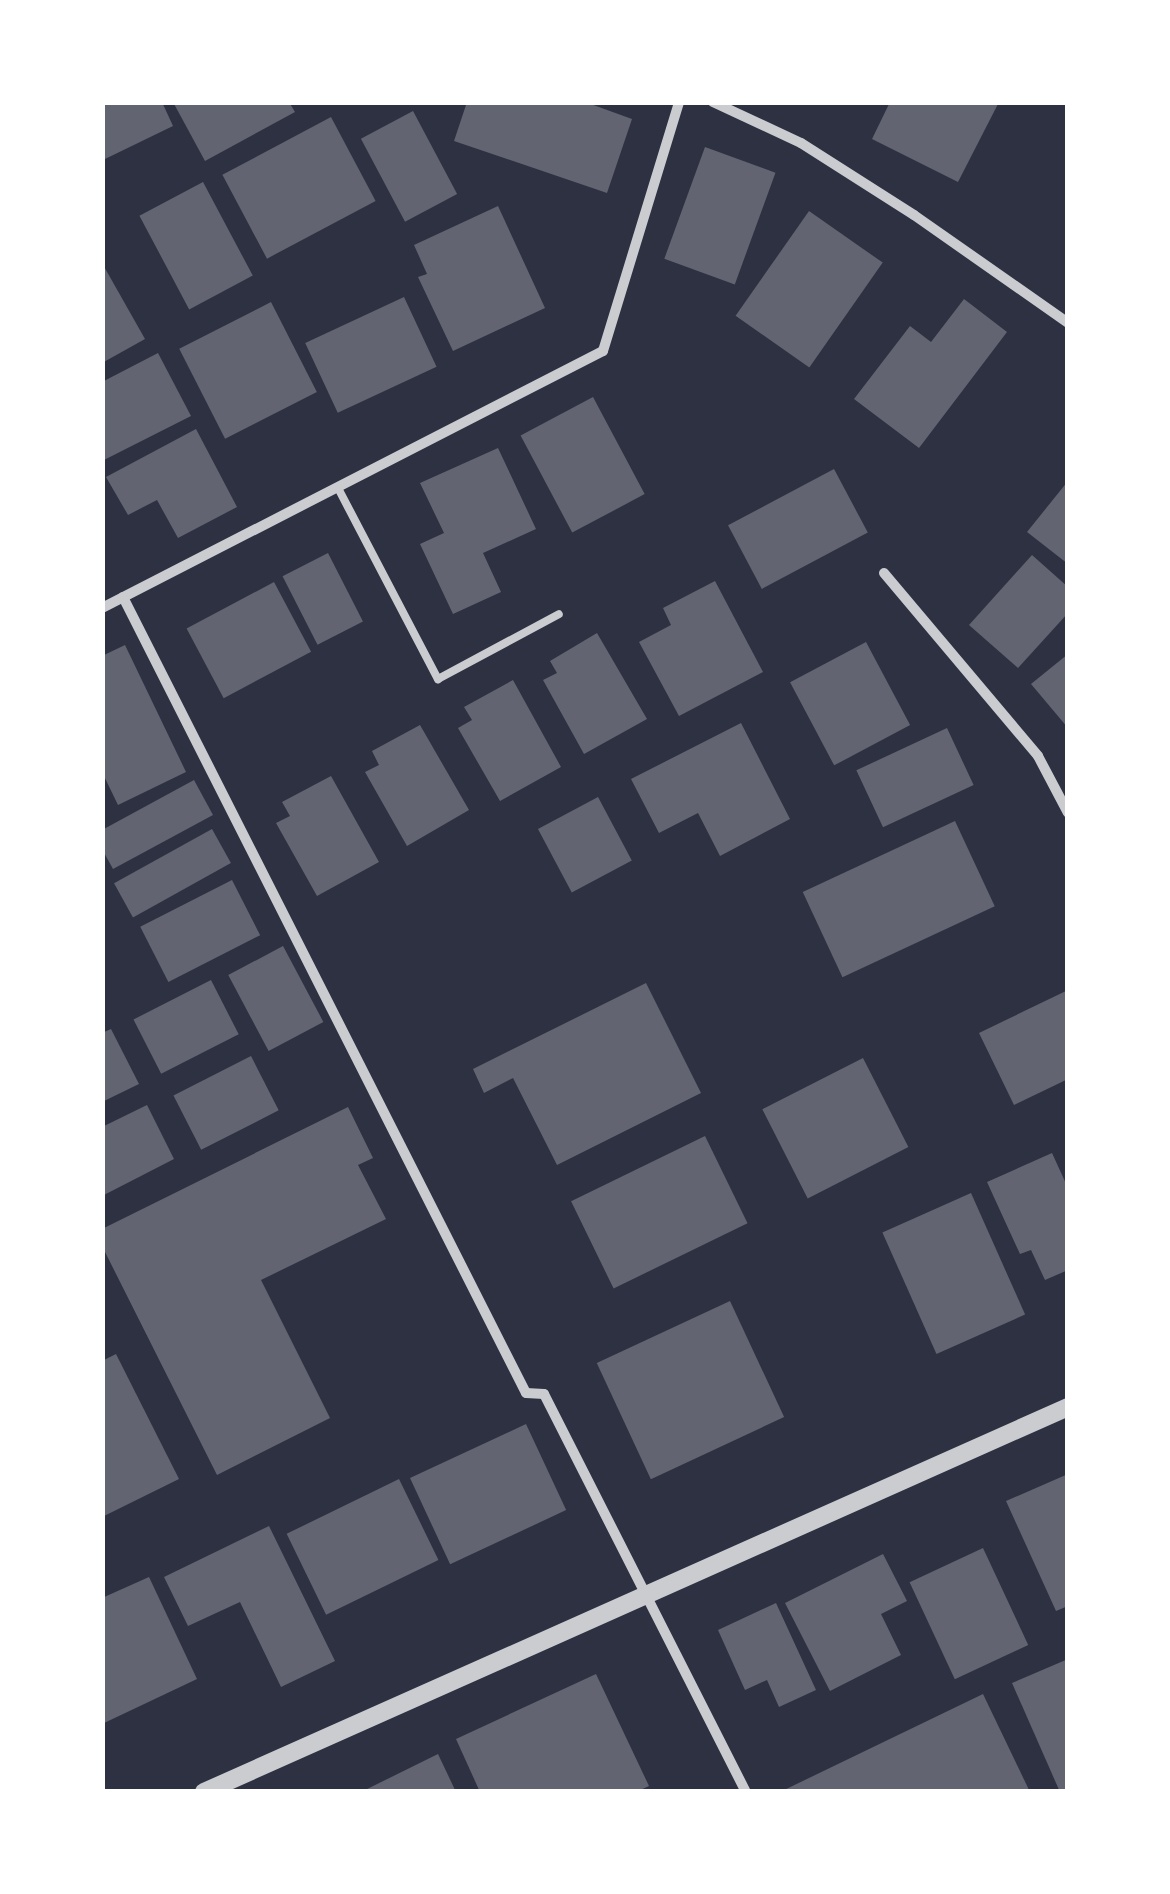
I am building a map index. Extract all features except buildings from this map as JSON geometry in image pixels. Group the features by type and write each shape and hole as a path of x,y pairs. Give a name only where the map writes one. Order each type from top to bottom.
{"street":[{"path":"102,608 603,352 680,102"},
{"path":"713,102 801,143 914,215 1068,323"},
{"path":"884,573 1038,756 1068,813"},
{"path":"123,598 526,1393 544,1394 746,1792"},
{"path":"204,1792 1068,1406"}],"lane":[{"path":"338,488 438,680 559,614"}]}
